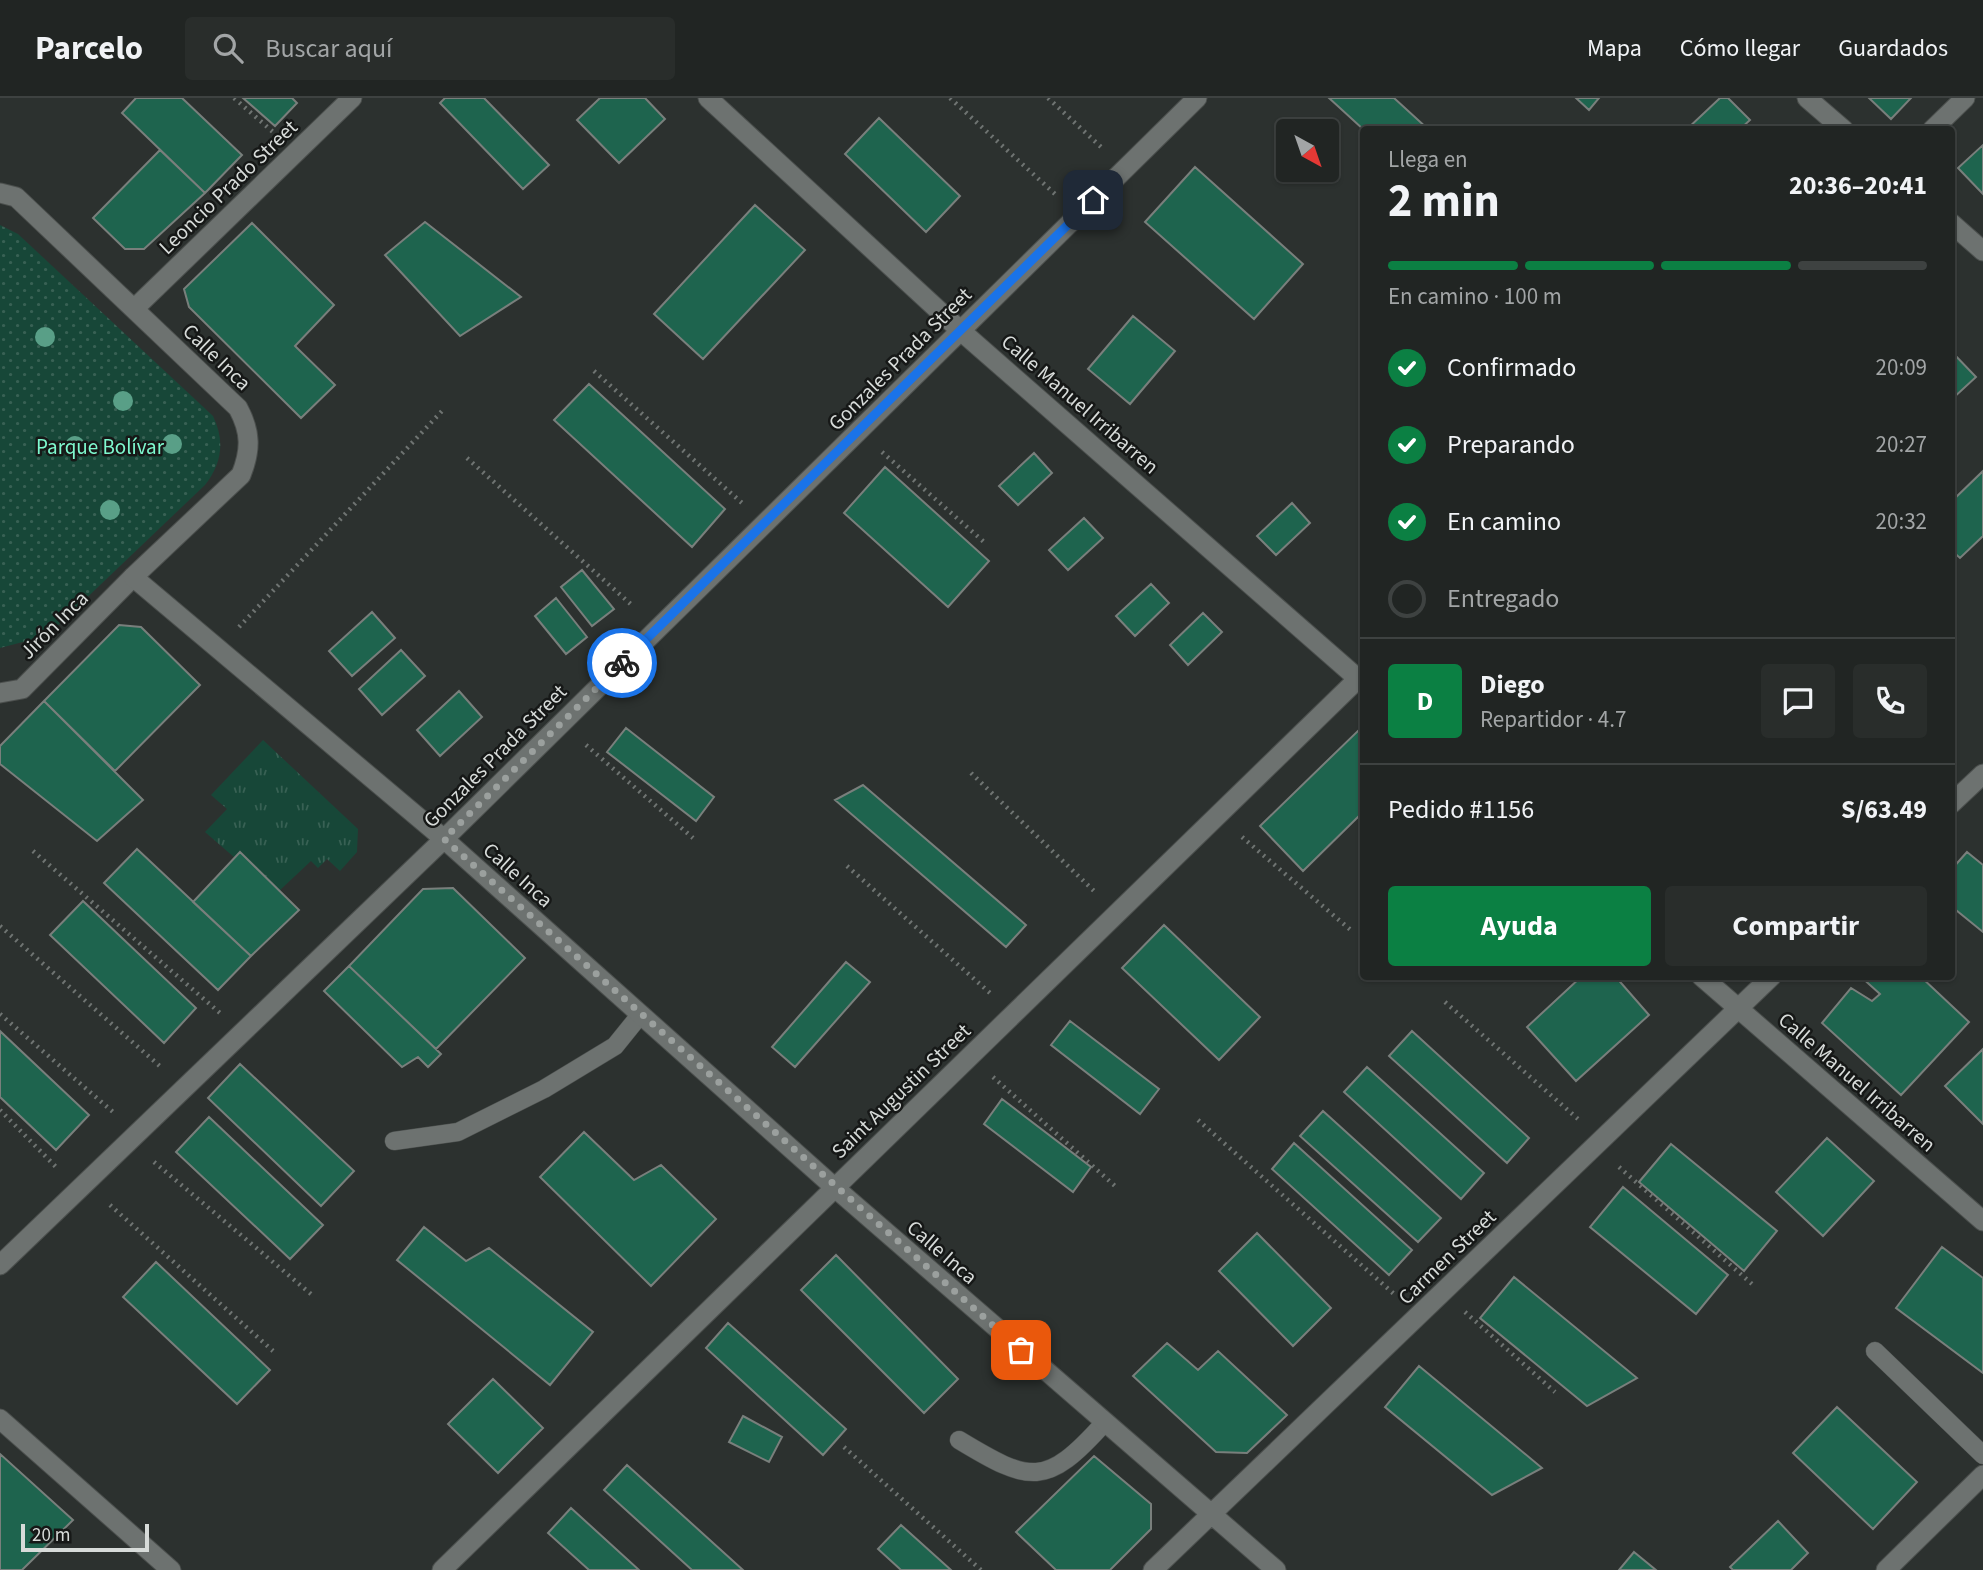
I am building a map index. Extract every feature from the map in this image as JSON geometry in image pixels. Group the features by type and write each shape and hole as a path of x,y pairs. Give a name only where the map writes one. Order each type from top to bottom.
{"street":[{"name":"Leoncio Prado Street","path":"135,308 352,98"},
{"name":"Calle Manuel Irribarren","path":"708,98 961,331 1360,676"},
{"name":"Gonzales Prada Street","path":"0,1265 444,839 1197,98"},
{"path":"1807,98 1839,126"},
{"path":"1936,126 1965,98"},
{"name":"Calle Inca","path":"0,193 16,197 135,308 238,408 246,423 250,440 249,457 241,475 133,577 444,839 834,1187 1276,1570"},
{"path":"1955,226 1983,251"},
{"name":"Jirón Inca","path":"0,693 22,690 133,577"},
{"name":"Saint Augustin Street","path":"442,1570 1217,815 1360,680"},
{"path":"1955,800 1983,774"},
{"name":"Calle Manuel Irribarren","path":"1706,980 1983,1221"},
{"name":"Carmen Street","path":"1153,1570 1768,980"},
{"path":"0,1419 171,1570"},
{"path":"1885,1570 1983,1475"}],"lane":[{"path":"394,1141 458,1132 544,1089 615,1046 640,1015"},
{"path":"1875,1351 1983,1455"},
{"path":"960,1440 1014,1471 1044,1472 1078,1452 1104,1423"}],"path":[{"path":"234,98 296,152"},
{"path":"950,98 1077,215"},
{"path":"1048,98 1125,169"},
{"path":"594,371 765,523"},
{"path":"218,650 442,411"},
{"path":"859,431 984,542"},
{"path":"467,458 658,628"},
{"path":"561,723 693,838"},
{"path":"971,773 1118,913"},
{"path":"1217,815 1353,932"},
{"path":"33,851 242,1032"},
{"path":"846,866 1013,1014"},
{"path":"0,926 185,1088"},
{"path":"1445,1002 1752,1284"},
{"path":"0,1014 176,1177 311,1294"},
{"path":"970,1056 1115,1185"},
{"path":"0,1111 82,1186 273,1351"},
{"path":"1198,1120 1418,1317"},
{"path":"1443,1293 1555,1392"},
{"path":"844,1447 981,1570"}],"green space":[{"name":"Parque Bolívar","path":"0,225 18,234 213,416 219,434 220,452 211,477 205,485 54,629 38,638 0,648"},
{"path":"263,740 358,829 357,852 340,871 327,859 318,868 311,861 279,891 241,852 235,858 205,832 227,809 211,795"}],"building":[{"path":"136,98 182,98 242,155 205,193 122,113"},
{"path":"243,98 292,98 297,103 275,126"},
{"path":"445,98 484,98 549,165 523,189 440,103"},
{"path":"600,98 645,98 665,119 619,163 577,120"},
{"path":"1329,98 1394,98 1425,126 1360,126"},
{"path":"1576,98 1599,98 1589,110"},
{"path":"1720,98 1728,98 1750,120 1743,126 1690,126"},
{"path":"1869,98 1911,98 1891,119"},
{"path":"879,118 960,196 926,232 845,154"},
{"path":"1983,145 1983,194 1958,168"},
{"path":"160,150 205,193 144,249 125,249 93,218"},
{"path":"1195,167 1303,264 1254,319 1145,222"},
{"path":"755,205 805,250 703,359 654,314"},
{"path":"425,222 521,297 460,336 385,255"},
{"path":"252,223 334,305 295,346 335,385 301,418 189,307 184,289"},
{"path":"1133,316 1175,351 1130,404 1088,369"},
{"path":"1955,355 1976,377 1955,396"},
{"path":"589,384 725,509 692,547 554,420"},
{"path":"1034,453 1052,473 1018,505 999,486"},
{"path":"885,467 989,561 948,607 844,513"},
{"path":"1983,471 1983,536 1960,558 1955,554 1955,498"},
{"path":"1292,503 1310,523 1276,555 1257,536"},
{"path":"1084,518 1103,538 1068,570 1049,550"},
{"path":"582,570 614,609 592,626 561,587"},
{"path":"1151,584 1169,603 1135,636 1116,616"},
{"path":"556,598 587,637 566,654 535,616"},
{"path":"372,612 395,638 352,676 329,651"},
{"path":"1203,613 1222,632 1188,665 1170,645"},
{"path":"119,625 141,627 200,685 115,771 44,701"},
{"path":"401,650 425,676 382,715 359,689"},
{"path":"459,691 482,717 440,756 417,730"},
{"path":"44,701 143,800 97,841 0,764 0,746"},
{"path":"626,728 714,797 696,821 607,752"},
{"path":"1360,729 1360,815 1303,871 1260,826"},
{"path":"863,785 1026,925 1006,947 835,800"},
{"path":"137,849 251,956 218,990 104,883"},
{"path":"240,852 299,910 251,956 193,902"},
{"path":"1967,852 1983,865 1983,932 1955,909 1955,866"},
{"path":"453,888 525,958 436,1049 349,966 423,889"},
{"path":"83,901 196,1008 164,1043 50,935"},
{"path":"1164,925 1260,1017 1219,1060 1122,968"},
{"path":"846,962 870,982 795,1067 772,1047"},
{"path":"349,966 441,1054 428,1067 418,1057 402,1067 324,991"},
{"path":"1578,980 1618,980 1649,1015 1576,1081 1527,1027"},
{"path":"1864,980 1924,980 1969,1022 1901,1095 1822,1023 1851,988 1872,1001 1880,994"},
{"path":"1070,1021 1159,1089 1140,1114 1051,1045"},
{"path":"0,1031 89,1115 56,1150 0,1097"},
{"path":"1412,1031 1529,1138 1507,1163 1389,1056"},
{"path":"1983,1049 1983,1124 1945,1086"},
{"path":"240,1064 354,1171 321,1206 208,1098"},
{"path":"1367,1067 1484,1173 1461,1199 1344,1092"},
{"path":"1002,1099 1091,1167 1073,1192 984,1124"},
{"path":"1323,1111 1441,1218 1418,1242 1300,1136"},
{"path":"209,1117 323,1225 290,1259 176,1152"},
{"path":"584,1132 634,1180 661,1165 716,1219 651,1286 540,1177"},
{"path":"1827,1138 1874,1181 1823,1236 1776,1192"},
{"path":"1294,1143 1412,1250 1389,1275 1272,1169"},
{"path":"1671,1144 1777,1231 1744,1271 1639,1182"},
{"path":"1623,1187 1728,1275 1696,1314 1590,1227"},
{"path":"424,1227 466,1261 489,1248 593,1332 550,1385 397,1260"},
{"path":"1257,1233 1331,1308 1293,1346 1219,1271"},
{"path":"1942,1247 1983,1278 1983,1373 1896,1308"},
{"path":"836,1255 958,1379 924,1413 801,1290"},
{"path":"156,1262 270,1370 237,1404 123,1297"},
{"path":"1514,1277 1637,1378 1587,1406 1480,1318"},
{"path":"728,1323 846,1429 823,1455 706,1348"},
{"path":"1167,1343 1198,1370 1218,1351 1287,1415 1247,1453 1216,1452 1133,1376"},
{"path":"1419,1366 1542,1468 1492,1495 1385,1407"},
{"path":"493,1379 543,1428 498,1473 448,1424"},
{"path":"1837,1407 1917,1482 1873,1529 1793,1453"},
{"path":"743,1416 782,1437 769,1462 729,1442"},
{"path":"0,1454 73,1520 22,1570 0,1570"},
{"path":"1094,1456 1151,1504 1151,1529 1110,1570 1056,1570 1016,1532"},
{"path":"627,1465 743,1570 692,1570 604,1490"},
{"path":"571,1508 639,1570 589,1570 548,1533"},
{"path":"1778,1521 1808,1553 1791,1570 1733,1570 1730,1567"},
{"path":"901,1525 951,1570 901,1570 878,1549"},
{"path":"1634,1552 1656,1570 1619,1570"}],"way so far":[{"path":"622,663 444,839 1021,1350"}],"route":[{"path":"622,663 1093,200"}]}
